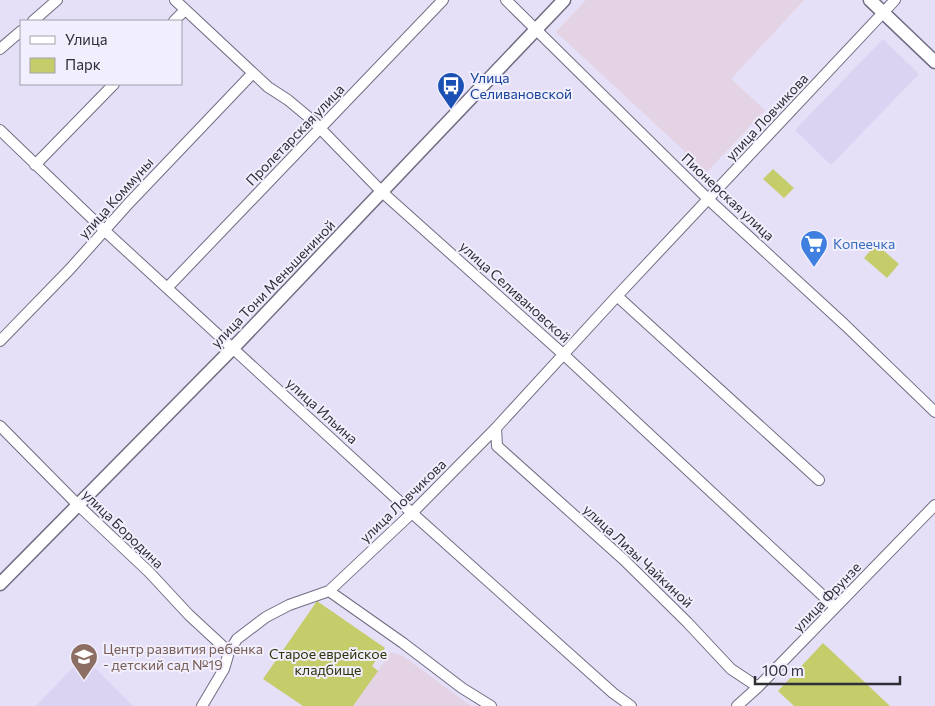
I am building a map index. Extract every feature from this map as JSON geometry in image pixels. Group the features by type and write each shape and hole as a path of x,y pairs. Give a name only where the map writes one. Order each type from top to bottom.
{"street":[{"path":"34,20 57,0"},
{"name":"улица Селивановской","path":"175,0 268,87 300,110 382,192 563,354 835,607"},
{"name":"Пролетарская улица","path":"167,288 442,0"},
{"name":"Пионерская улица","path":"506,0 708,199 825,306 935,412"},
{"name":"улица Тони Меньшениной","path":"0,584 233,348 564,0"},
{"path":"870,0 935,62"},
{"name":"улица Ловчикова","path":"202,706 224,669 229,652 237,639 266,617 289,605 329,591 412,513 496,428 617,296 895,0"},
{"path":"175,20 185,10"},
{"path":"0,49 20,32"},
{"name":"улица Коммуны","path":"0,341 253,73"},
{"path":"35,165 113,85"},
{"name":"улица Ильина","path":"0,130 104,231 412,513 613,693 631,706"},
{"path":"617,296 819,480"},
{"name":"улица Бородина","path":"0,426 78,505 149,572 188,615 229,652"},
{"path":"480,444 497,446 496,428"},
{"name":"улица Лизы Чайкиной","path":"497,446 623,559 687,622 731,669 758,687"},
{"name":"улица Фрунзе","path":"737,706 758,687 935,505"},
{"path":"329,591 462,688 491,706"}],"shaded area":[{"path":"586,0 804,0 731,79 765,110 707,172 556,32"},
{"path":"883,39 919,74 831,165 795,130"},
{"path":"391,652 403,656 471,706 353,706"},
{"name":"Центр развития ребенка - детский сад №19","path":"84,657 133,706 36,706"}],"green space":[{"path":"773,169 794,188 784,198 763,179"},
{"path":"876,244 899,264 887,278 864,258"},
{"name":"Старое еврейское кладбище","path":"317,601 385,648 372,666 378,671 353,706 303,706 263,679"},
{"path":"823,643 890,706 794,706 778,691"}],"place":[{"name":"Улица Селивановской","path":"451,110"},
{"name":"Копеечка","path":"814,268"},
{"name":"Центр развития ребенка - детский сад №19","path":"84,681"}]}
